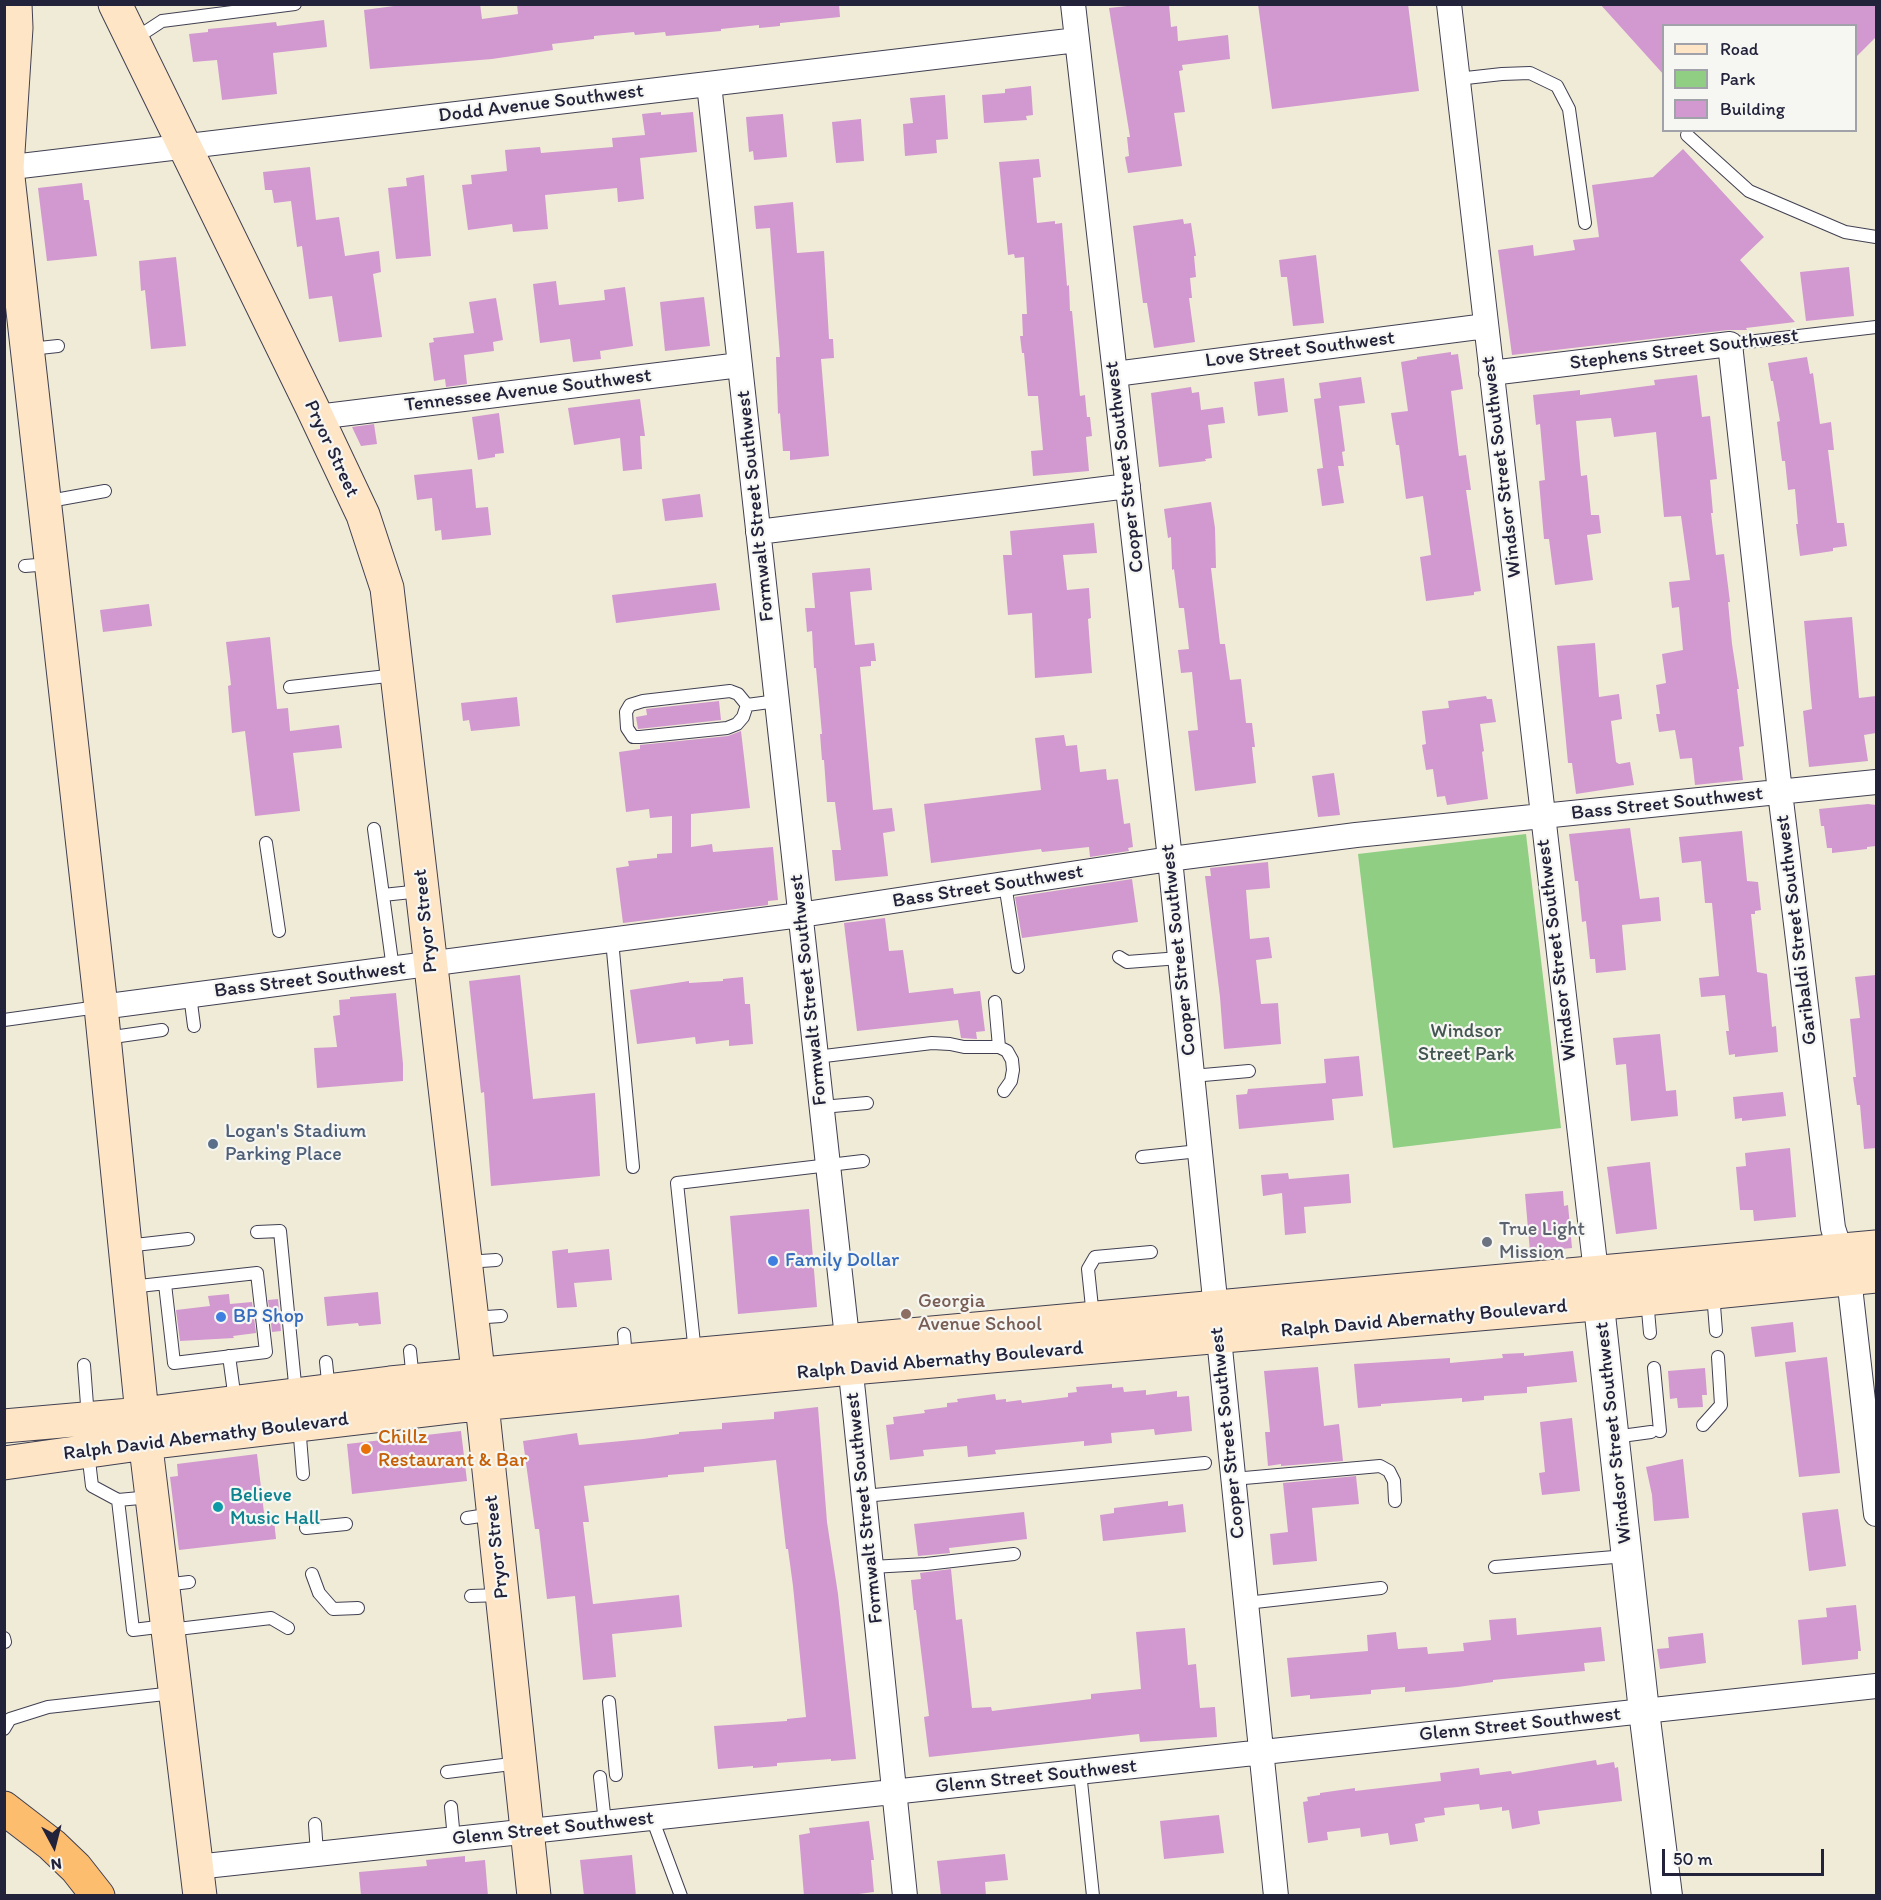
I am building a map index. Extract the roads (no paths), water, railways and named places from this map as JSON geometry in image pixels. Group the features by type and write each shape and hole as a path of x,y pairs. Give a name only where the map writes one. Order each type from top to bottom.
{"highway":[{"path":"17,1817 76,1868 98,1896"}],"main road":[{"path":"15,4 16,28 6,168 43,502 38,565 102,1022 152,1497 176,1583 168,1628 198,1881"},
{"name":"Pryor Street","path":"115,4 363,515 387,588 431,964 480,1261 486,1317 479,1389 481,1516 487,1596 520,1763 534,1896"},
{"name":"Ralph David Abernathy Boulevard","path":"1598,1288 1647,1299 1712,1292 1855,1268 1876,1247"},
{"name":"Ralph David Abernathy Boulevard","path":"4,1426 88,1418 144,1428 479,1389 849,1354 1598,1288 1855,1268"},
{"name":"Ralph David Abernathy Boulevard","path":"298,1410 327,1377 412,1366 479,1389 625,1347 695,1354 849,1354 1093,1317 1217,1321"},
{"name":"Ralph David Abernathy Boulevard","path":"4,1463 88,1451 144,1428 235,1402 298,1410"}],"street":[{"name":"Cooper Street Southwest","path":"1073,4 1170,859 1276,1896"},
{"name":"Windsor Street Southwest","path":"1449,4 1667,1896"},
{"name":"Dodd Avenue Southwest","path":"6,168 1077,40"},
{"name":"Formwalt Street Southwest","path":"709,84 849,1354 905,1896"},
{"name":"Love Street Southwest","path":"1115,374 1486,326"},
{"name":"Stephens Street Southwest","path":"1491,373 1730,344"},
{"name":"Garibaldi Street Southwest","path":"1730,344 1780,792 1832,1216 1855,1268 1876,1514"},
{"name":"Tennessee Avenue Southwest","path":"317,417 740,365"},
{"path":"758,532 1128,486"},
{"name":"Bass Street Southwest","path":"102,1022 190,995 800,915 1170,859 1356,836 1876,782"},
{"name":"Glenn Street Southwest","path":"198,1881 317,1854 1876,1686"}],"lane":[{"path":"132,41 162,21 296,4"},
{"path":"1457,79 1502,74 1530,74 1557,86 1569,109 1584,223"},
{"path":"1687,135 1749,191 1845,232 1876,237"},
{"name":"Stephens Street Southwest","path":"1730,344 1876,327"},
{"path":"26,350 58,346"},
{"path":"43,502 105,491"},
{"path":"290,687 398,674"},
{"path":"730,691 738,694 747,705 743,717 737,724 727,728 633,737 627,728 626,712 630,705 643,701 730,691"},
{"path":"747,705 777,701"},
{"path":"374,829 393,969"},
{"path":"266,843 279,931"},
{"path":"1005,884 1018,967"},
{"path":"383,895 423,891"},
{"path":"612,940 633,1167"},
{"path":"1119,957 1127,962 1180,958"},
{"path":"190,995 194,1026"},
{"path":"995,1002 999,1047"},
{"path":"4,1020 102,1022 162,1030"},
{"path":"816,1057 932,1043 964,1047 999,1047 1007,1051 1012,1060 1011,1081 1004,1091"},
{"path":"1192,1076 1249,1071"},
{"path":"822,1107 867,1103"},
{"path":"1142,1157 1199,1151"},
{"path":"695,1354 677,1183 863,1161"},
{"path":"257,1232 280,1231 303,1474"},
{"path":"125,1246 188,1239"},
{"path":"1093,1317 1088,1269 1095,1257 1152,1252"},
{"path":"129,1287 257,1273 266,1352 174,1363 165,1284"},
{"path":"1712,1292 1716,1331"},
{"path":"1647,1299 1650,1333"},
{"path":"229,1356 235,1402"},
{"path":"1703,1425 1721,1405 1718,1357"},
{"path":"84,1365 88,1418"},
{"path":"1614,1437 1656,1431 1654,1368"},
{"path":"88,1451 92,1486 118,1500 152,1497"},
{"path":"864,1496 1205,1463"},
{"path":"1233,1479 1380,1466 1389,1471 1394,1481 1395,1501"},
{"path":"118,1500 133,1630 271,1618 288,1628"},
{"path":"306,1528 346,1524"},
{"path":"871,1567 926,1564 1014,1554"},
{"path":"1495,1567 1627,1556"},
{"path":"312,1574 319,1593 333,1609 358,1608"},
{"path":"1246,1603 1381,1588"},
{"path":"4,1729 10,1719 48,1707 176,1693"},
{"path":"609,1702 616,1775"},
{"path":"447,1772 520,1763"},
{"path":"1080,1772 1093,1896"},
{"path":"600,1777 605,1823"},
{"path":"451,1807 454,1839"},
{"path":"652,1818 681,1896"},
{"path":"315,1824 317,1854"}],"place":[{"name":"Logan's Stadium Parking Place","path":"213,1144"},
{"name":"True Light Mission","path":"1487,1242"},
{"name":"Family Dollar","path":"773,1261"},
{"name":"Georgia Avenue School","path":"906,1314"},
{"name":"BP Shop","path":"221,1317"},
{"name":"Chillz Restaurant & Bar","path":"366,1449"},
{"name":"Believe Music Hall","path":"218,1507"}],"park label":[{"name":"Windsor Street Park","path":"1466,1044"}]}
